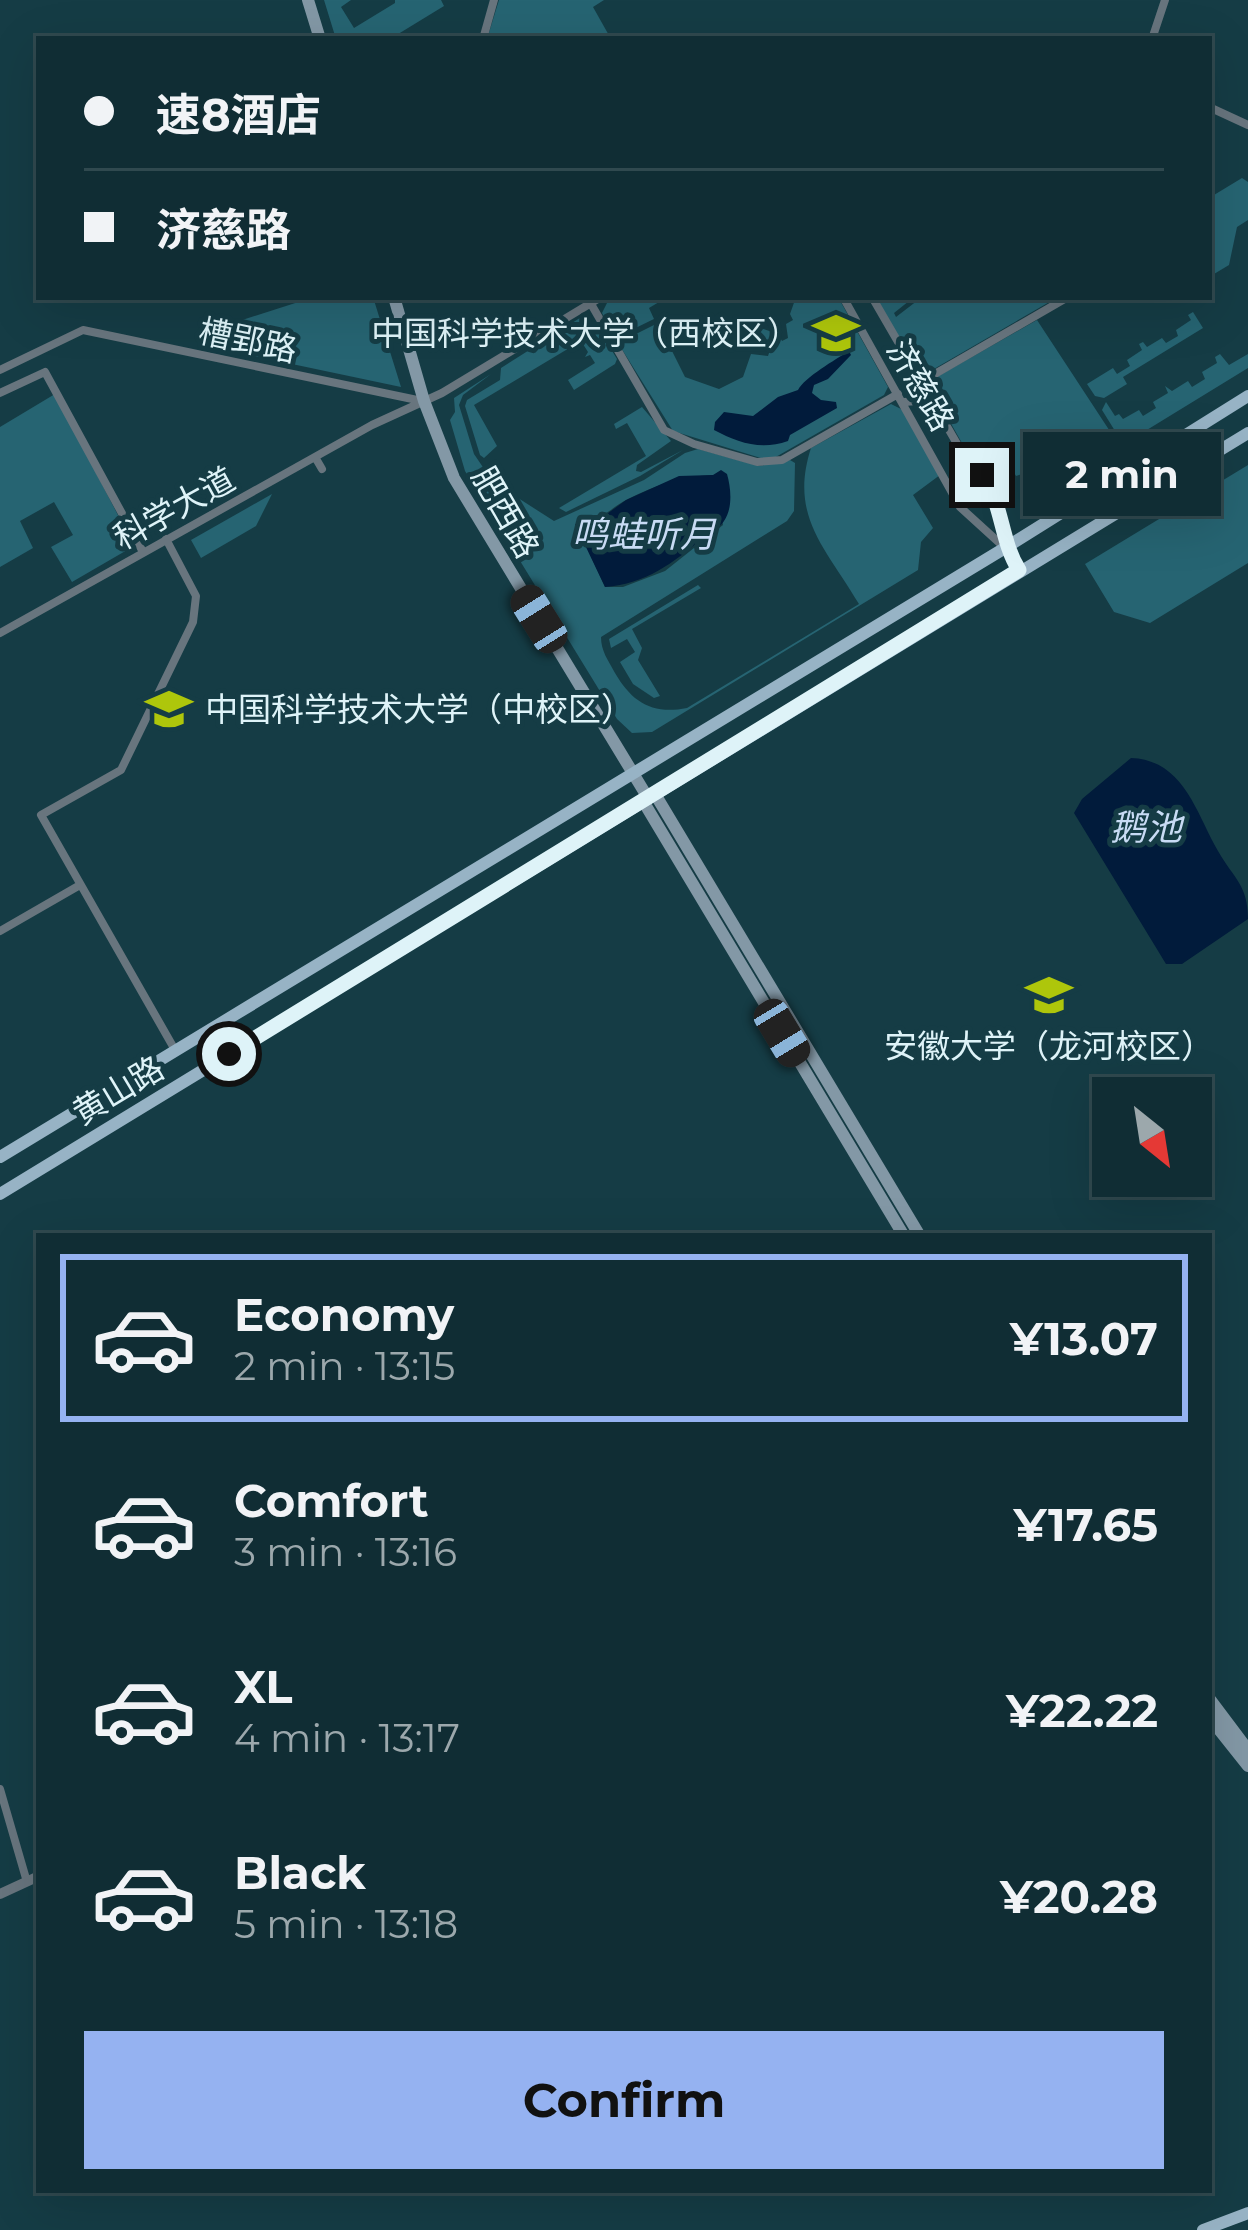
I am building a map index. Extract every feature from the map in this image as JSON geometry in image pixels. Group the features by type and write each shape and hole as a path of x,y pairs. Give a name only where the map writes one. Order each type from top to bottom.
{"main road":[{"path":"308,0 319,36"},
{"name":"肥西路","path":"395,300 424,401 458,486 918,1233"},
{"name":"黄山路","path":"0,1157 1248,396"},
{"name":"黄山路","path":"0,1194 1248,433"},
{"name":"肥西路","path":"649,798 902,1233"},
{"path":"1212,1702 1242,1744 1248,1766"},
{"path":"1212,1720 1242,1744"},
{"path":"1203,2230 1248,2212"}],"street":[{"path":"484,36 494,0"},
{"path":"1153,36 1166,0"},
{"path":"1212,108 1248,124"},
{"path":"589,300 664,430 757,462 782,460 899,394 903,374 921,383"},
{"name":"科学大道","path":"0,633 372,425 424,401 589,300"},
{"name":"济慈路","path":"845,300 959,507 1005,548"},
{"name":"济慈路","path":"874,300 967,461 992,487 1005,548"},
{"path":"899,394 917,401 921,383 1063,300"},
{"name":"槽郢路","path":"0,370 83,330 424,401"},
{"path":"0,393 45,372 143,551"},
{"path":"315,457 322,469"},
{"path":"166,539 196,596 193,622 121,770 41,815 176,1052"},
{"path":"1005,548 1019,570"},
{"path":"0,931 80,885"},
{"path":"0,1789 33,1879 0,1894"}],"shaded area":[{"path":"324,0 351,0 341,7 354,28 395,0 441,0 444,6 395,36 335,36"},
{"path":"499,0 604,0 593,7 609,36 488,36"},
{"path":"1242,178 1248,182 1248,220 1237,227 1229,265 1212,275 1212,196"},
{"path":"305,300 374,300 401,387 230,351 233,323"},
{"path":"608,300 659,302 649,308 654,319 615,338 602,313"},
{"path":"795,300 840,300 888,387 884,395 774,458 673,431 618,343 658,323 685,377 719,389 743,377 751,354 768,356 771,347 754,337 758,327 778,334 782,341 788,338"},
{"path":"878,300 910,300 894,313 896,317 918,300 1053,300 927,373 913,364"},
{"path":"1193,312 1203,328 1123,377 1127,384 1104,398 1095,396 1087,384 1113,368 1117,374 1130,366 1127,360 1142,350 1139,344 1147,347 1178,336 1176,330 1191,320 1188,315"},
{"path":"583,316 600,331 617,359 615,364 574,390 568,380 595,363 590,355 585,357 588,352 581,341 474,405 497,446 484,458 465,406 467,400 500,380 501,368"},
{"path":"1037,320 1117,442 1120,439 1102,410 1106,402 1115,416 1123,419 1139,410 1143,416 1168,393 1165,386 1172,391 1188,381 1192,387 1205,379 1202,372 1217,363 1215,357 1220,354 1229,365 1248,354 1248,368 1062,482 1034,470 1016,476 1002,452 988,459 982,451 973,456 967,452 931,388 935,378"},
{"path":"491,374 463,395 459,405 474,454 493,482 554,521 698,449 759,466 795,463 794,511 787,521 601,637 605,655 622,683 636,699 653,708 687,708 859,604 823,548 808,512 804,493 811,448 891,404 903,410 940,475 913,495 933,528 921,542 918,570 652,732 632,733 617,719 465,471 450,420 454,398","holes":["713,475 723,525 665,571 623,587 605,587 576,524 599,518 659,486"]},
{"path":"55,394 134,546 72,582 51,547 73,535 54,502 20,521 33,548 0,567 0,427"},
{"path":"642,407 671,441 637,465 636,471 683,450 566,512 559,508 646,456 627,423 616,429 614,424"},
{"path":"1248,465 1248,563 1150,623 1114,612 1085,564"},
{"path":"272,494 256,526 201,558 191,540"},
{"path":"698,585 701,588 632,629 642,648 638,660 660,696 654,698 633,684 620,662 635,652 627,639 611,648 609,639"}],"water":[{"path":"849,351 851,355 828,379 814,385 812,393 836,402 837,408 790,435 788,441 749,444 714,430 724,412 753,416 778,397 798,390"},
{"name":"鸣蛙听月","path":"721,470 727,474 730,498 720,526 658,571 605,587 575,524 596,522 626,500 679,476 713,475"},
{"name":"鹅池","path":"1131,758 1149,761 1176,778 1246,898 1248,919 1182,964 1166,964 1074,813 1082,799"}],"place":[{"name":"中国科学技术大学（西校区）","path":"836,333"},
{"name":"中国科学技术大学（中校区）","path":"169,709"},
{"name":"安徽大学（龙河校区）","path":"1049,995"}],"route":[{"path":"229,1054 1019,570 1005,548 994,493 982,475"}]}
